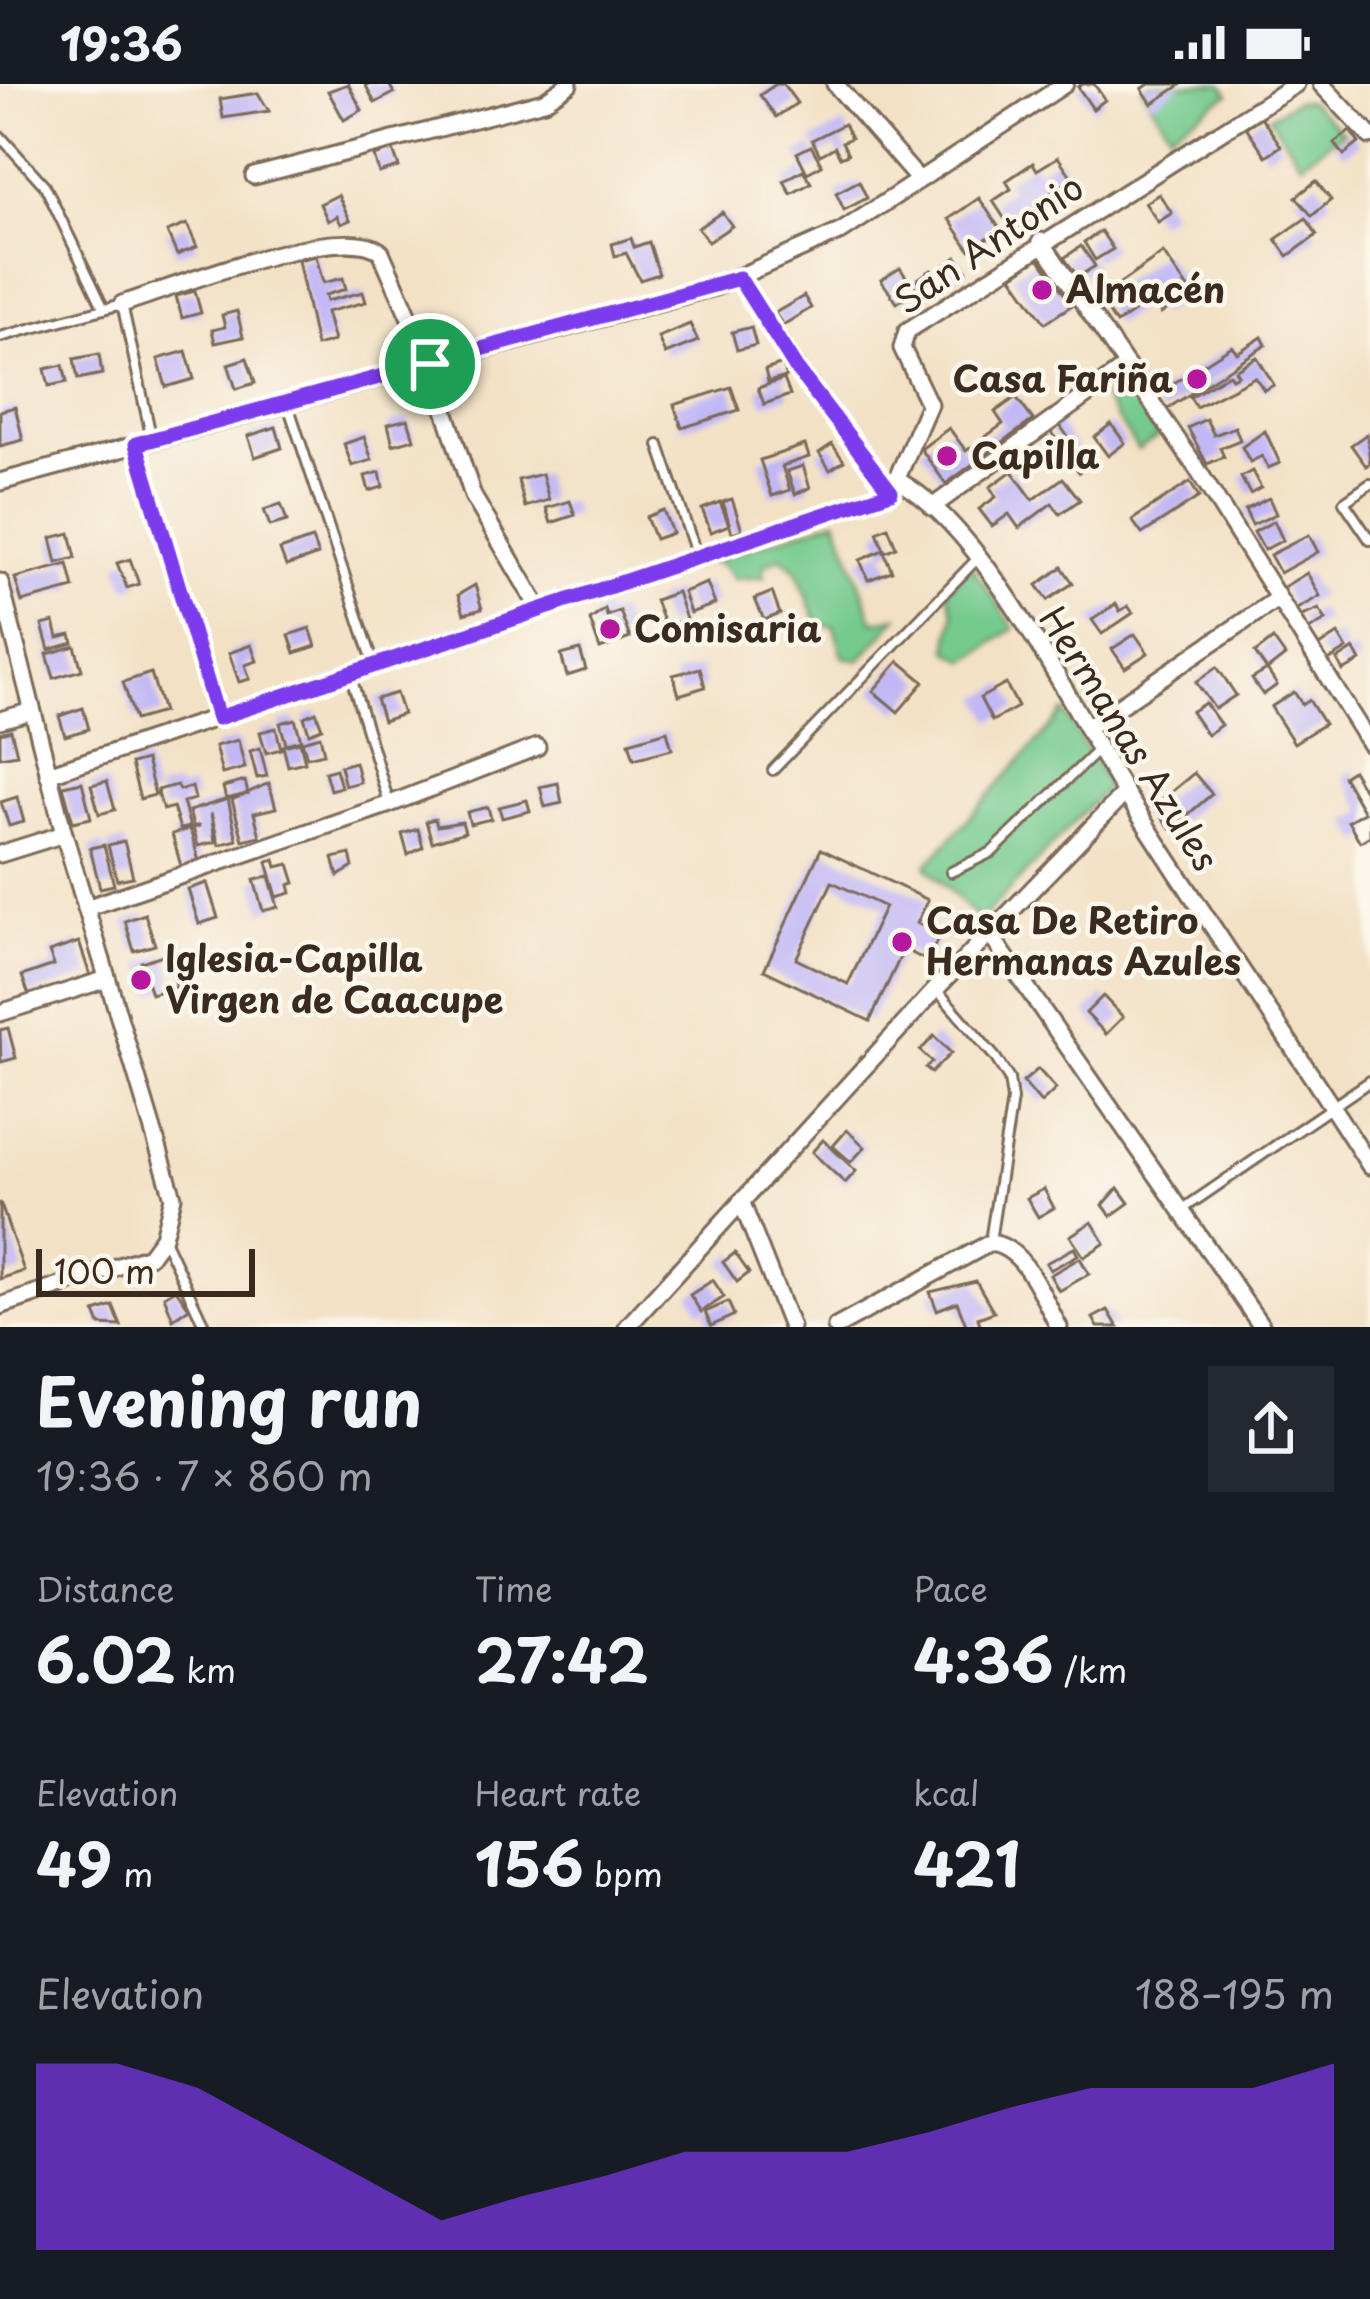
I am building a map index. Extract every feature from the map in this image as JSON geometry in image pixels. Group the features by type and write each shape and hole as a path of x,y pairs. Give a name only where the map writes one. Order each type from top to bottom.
{"street":[{"path":"254,176 544,101 569,84"},
{"path":"835,84 918,179"},
{"path":"0,482 739,278 842,231 1065,84"},
{"name":"San Antonio","path":"894,486 929,404 902,348 907,331 1041,241 1296,84"},
{"path":"1321,84 1370,136"},
{"path":"122,304 326,241 361,240 381,252 430,364 473,496 540,610"},
{"path":"1041,241 1127,366 1370,745"},
{"name":"Hermanas Azules","path":"739,278 796,368 894,486 932,507 977,559 1370,1166"},
{"path":"932,507 1127,366"},
{"path":"48,774 698,558 894,486"},
{"path":"0,582 64,834 172,1184 163,1237 141,1261 0,1306"},
{"path":"1088,727 1277,599"},
{"path":"0,720 32,711"},
{"path":"86,908 390,804 537,747"},
{"path":"627,1327 936,989 1125,793"},
{"path":"0,854 64,834"},
{"path":"989,933 1262,1327"},
{"path":"0,1013 107,979"},
{"path":"741,1202 791,1327"},
{"path":"836,1327 990,1243 1006,1247 1022,1262 1059,1327"}],"lane":[{"path":"0,136 46,186 104,309"},
{"path":"0,337 122,304 144,442 218,718"},
{"path":"287,402 375,666"},
{"path":"659,445 698,558"},
{"path":"1370,484 1344,502 1370,540"},
{"path":"772,770 977,559"},
{"path":"350,674 390,804"},
{"path":"951,872 992,852 1100,749"},
{"path":"936,989 1009,1079 1012,1100 990,1243"},
{"path":"1183,1209 1370,1081"},
{"path":"163,1237 205,1327"}],"green space":[{"path":"1149,84 1222,84 1229,94 1170,132 1142,89"},
{"path":"1295,101 1309,101 1343,132 1301,163 1269,117"},
{"path":"1123,383 1159,436 1138,450 1103,398"},
{"path":"837,519 874,622 898,617 860,660 843,657 834,626 818,624 796,569 781,557 763,566 765,577 734,579 721,564 709,561"},
{"path":"972,566 1014,628 967,661 948,650 954,613 947,590"},
{"path":"1064,712 1108,786 980,921 926,866"}],"building":[{"path":"348,84 362,110 344,120 328,91"},
{"path":"365,84 389,84 394,93 375,103"},
{"path":"783,84 797,103 776,117 760,95"},
{"path":"1094,84 1105,100 1093,109 1078,87"},
{"path":"1149,84 1182,84 1152,104 1142,89"},
{"path":"258,93 269,111 223,118 220,99"},
{"path":"1261,117 1281,146 1266,156 1246,127"},
{"path":"844,124 851,138 842,142 848,154 840,157 835,147 820,155 812,140"},
{"path":"1350,131 1359,143 1344,155 1334,143"},
{"path":"811,146 822,165 807,173 797,153"},
{"path":"393,150 399,167 379,173 374,156"},
{"path":"1058,157 1073,179 1052,192 1059,203 1012,230 993,201 1011,189 1006,181 1033,163 1037,170"},
{"path":"803,170 811,183 791,194 784,181"},
{"path":"859,181 867,198 844,210 836,193"},
{"path":"1316,181 1331,200 1312,216 1296,197"},
{"path":"1159,194 1172,213 1158,222 1145,203"},
{"path":"338,195 350,220 341,224 337,216 328,221 320,204"},
{"path":"979,198 1000,229 970,250 949,219"},
{"path":"722,212 732,226 708,242 698,228"},
{"path":"1306,218 1317,235 1288,256 1276,239"},
{"path":"187,224 197,247 177,255 167,232"},
{"path":"1101,231 1113,249 1095,260 1084,242"},
{"path":"631,238 634,247 649,242 659,274 640,280 626,253 615,256 612,244"},
{"path":"1081,246 1095,266 1078,277 1064,258"},
{"path":"1163,253 1191,293 1161,314 1151,300 1116,324 1099,298"},
{"path":"316,256 323,283 343,278 346,289 325,295 327,301 363,292 366,302 326,312 334,341 316,346 298,260"},
{"path":"957,257 967,271 949,283 939,269"},
{"name":"Almacén","path":"1039,258 1072,305 1045,323 1012,276"},
{"path":"900,268 915,290 897,303 881,280"},
{"path":"931,270 943,286 924,299 912,283"},
{"path":"195,291 201,313 182,318 176,296"},
{"path":"804,296 811,308 783,325 775,313"},
{"path":"237,311 243,337 215,343 212,330 225,327 222,315"},
{"path":"690,324 698,341 665,354 658,337"},
{"path":"751,327 756,345 737,350 732,332"},
{"name":"Casa Fariña","path":"1262,337 1266,345 1162,412 1152,397 1232,346 1237,353"},
{"path":"186,351 194,379 166,387 158,359"},
{"path":"99,354 102,374 78,379 74,359"},
{"path":"1257,357 1274,385 1264,390 1255,377 1196,407 1190,397 1229,374 1232,378 1238,375 1235,370"},
{"path":"247,358 255,383 236,389 228,364"},
{"path":"783,364 786,377 768,382 765,370"},
{"path":"63,365 67,382 49,386 45,369"},
{"path":"784,379 790,395 764,404 758,388"},
{"path":"731,387 739,410 682,428 674,405"},
{"path":"1016,397 1033,420 946,484 921,449 949,428 966,451 1003,424 995,412"},
{"path":"15,407 23,440 0,446 0,411"},
{"path":"408,419 414,439 393,445 388,424"},
{"path":"1206,419 1214,435 1235,427 1240,440 1220,448 1224,457 1207,464 1188,428"},
{"path":"1056,420 1088,465 1079,472 1047,426"},
{"path":"1111,424 1125,443 1108,456 1094,437"},
{"path":"276,427 282,448 255,457 248,436"},
{"path":"1265,431 1280,463 1268,468 1262,456 1250,462 1242,447"},
{"path":"1367,434 1370,463 1366,466 1351,445"},
{"path":"364,437 372,460 352,466 344,444"},
{"path":"832,444 844,461 830,470 819,453"},
{"path":"805,445 809,457 782,466 790,490 772,496 760,460"},
{"path":"803,466 810,488 795,494 787,471"},
{"path":"1012,471 1033,500 1063,478 1080,500 1060,514 1052,503 1019,528 1009,514 992,526 979,509 996,497 990,487"},
{"path":"1252,471 1261,488 1250,494 1241,477"},
{"path":"380,472 383,487 369,491 365,476"},
{"path":"542,474 549,500 525,507 518,480"},
{"path":"1190,482 1199,497 1142,534 1132,520"},
{"path":"1269,498 1276,514 1252,525 1245,510"},
{"path":"732,499 742,530 732,533 723,502"},
{"path":"570,501 575,515 551,523 546,508"},
{"path":"720,502 729,525 711,532 702,509"},
{"path":"281,504 287,521 270,526 264,510"},
{"path":"663,510 672,533 655,539 646,517"},
{"path":"1274,521 1283,540 1264,550 1254,532"},
{"path":"888,527 896,547 885,552 877,532"},
{"path":"70,533 76,558 57,563 51,538"},
{"path":"1309,535 1318,552 1280,573 1270,555"},
{"path":"312,539 318,555 286,566 280,550"},
{"path":"883,550 892,571 868,580 860,560"},
{"path":"130,559 139,584 127,588 117,563"},
{"path":"68,564 74,588 22,602 15,578"},
{"path":"1062,567 1073,583 1048,600 1037,585"},
{"path":"1307,573 1320,596 1295,610 1282,588"},
{"path":"707,583 715,604 690,613 683,592"},
{"path":"475,585 482,609 464,614 458,595"},
{"path":"677,592 686,619 665,627 655,600"},
{"path":"772,592 780,614 764,620 755,599"},
{"path":"1116,604 1120,611 1128,606 1133,613 1102,634 1092,620"},
{"name":"Comisaria","path":"605,609 607,616 620,611 630,638 600,649 590,620"},
{"path":"1319,609 1326,620 1307,631 1299,617"},
{"path":"54,622 58,638 71,635 73,643 49,650 42,625"},
{"path":"310,628 316,646 295,653 289,635"},
{"path":"1135,634 1148,653 1125,668 1112,649"},
{"path":"1338,634 1347,649 1327,662 1317,648"},
{"path":"1273,639 1285,656 1267,670 1255,653"},
{"path":"251,645 257,661 245,665 250,679 239,682 229,653"},
{"path":"75,646 82,670 54,678 47,654"},
{"path":"1354,649 1361,661 1343,671 1337,660"},
{"path":"580,650 586,670 567,676 561,655"},
{"path":"899,661 924,682 898,712 873,691"},
{"path":"1217,667 1236,695 1215,709 1196,682"},
{"path":"700,668 705,687 679,695 673,675"},
{"path":"1267,670 1277,685 1263,695 1252,679"},
{"path":"151,673 163,712 135,720 123,682"},
{"path":"1006,684 1018,707 992,721 980,698"},
{"path":"1294,692 1302,704 1309,700 1324,724 1294,743 1271,707"},
{"path":"396,693 403,714 383,721 376,699"},
{"path":"1205,703 1221,725 1207,735 1191,712"},
{"path":"83,708 89,729 65,736 59,716"},
{"path":"316,712 322,728 309,733 304,717"},
{"path":"295,719 301,740 286,744 280,723"},
{"path":"276,728 281,749 266,753 260,732"},
{"path":"11,730 17,754 0,757 0,733"},
{"path":"667,731 672,749 634,759 629,742"},
{"path":"320,736 324,753 307,757 302,741"},
{"path":"238,740 245,768 222,774 215,746"},
{"path":"300,742 305,762 288,766 283,746"},
{"path":"260,748 267,776 257,778 250,751"},
{"path":"146,760 155,795 140,799 131,764"},
{"path":"355,762 360,782 345,786 340,766"},
{"path":"336,769 341,787 330,790 325,772"},
{"path":"1352,770 1370,801 1370,836 1360,842 1348,821 1364,812 1343,776"},
{"path":"1194,773 1212,794 1171,829 1153,807"},
{"path":"107,781 115,810 99,814 91,785"},
{"path":"245,781 248,794 226,799 223,787"},
{"path":"82,782 91,818 73,822 63,786"},
{"path":"269,783 276,808 254,813 260,836 243,840 232,800"},
{"path":"558,783 562,803 545,807 540,787"},
{"path":"177,785 179,790 192,787 195,799 183,802 190,827 180,829 173,807 163,810 157,790"},
{"path":"17,797 24,822 9,826 1,802"},
{"path":"228,799 237,840 219,845 211,813 215,842 198,846 193,828 200,826 193,826 189,811"},
{"path":"527,800 530,811 502,818 499,807"},
{"path":"488,807 491,819 470,824 467,812"},
{"path":"435,819 437,826 462,822 465,832 432,842 426,821"},
{"path":"190,829 200,865 182,870 172,834"},
{"path":"418,829 423,847 408,855 402,834"},
{"path":"124,841 133,877 117,880 108,845"},
{"path":"104,845 114,885 100,888 90,848"},
{"name":"Casa De Retiro Hermanas Azules","path":"821,849 928,900 917,923 940,935 927,961 904,949 870,1021 764,970","holes":["832,882 885,907 848,984 796,959"]},
{"path":"350,854 353,867 338,876 333,858"},
{"path":"275,860 277,867 289,864 295,883 289,885 291,893 277,897 267,862"},
{"path":"269,876 278,907 263,911 254,880"},
{"path":"207,883 218,918 199,924 188,889"},
{"path":"145,914 155,945 134,951 125,921"},
{"path":"79,942 90,975 29,995 22,976 54,965 49,952"},
{"path":"166,954 176,987 151,994 141,962"},
{"path":"1103,996 1123,1017 1106,1034 1086,1013"},
{"path":"8,1028 16,1058 1,1062 0,1030"},
{"path":"934,1036 951,1053 931,1073 925,1068 932,1062 920,1051"},
{"path":"1038,1069 1056,1089 1041,1103 1023,1082"},
{"path":"847,1130 865,1147 851,1162 833,1146"},
{"path":"823,1140 856,1171 845,1183 812,1152"},
{"path":"1118,1188 1129,1203 1111,1216 1103,1205"},
{"path":"1044,1189 1054,1208 1038,1217 1027,1198"},
{"path":"0,1202 24,1271 0,1279"},
{"path":"1092,1222 1105,1243 1084,1257 1070,1236"},
{"path":"1074,1248 1078,1255 1050,1270 1046,1263"},
{"path":"735,1253 749,1273 737,1282 723,1262"},
{"path":"1080,1258 1089,1274 1059,1291 1050,1275"},
{"path":"713,1280 724,1297 701,1312 690,1295"},
{"path":"976,1281 994,1312 978,1318 981,1327 967,1327 957,1302 937,1310 930,1292"},
{"path":"176,1289 189,1308 173,1319 164,1296"},
{"path":"728,1302 734,1315 711,1326 705,1312"},
{"path":"113,1306 121,1326 100,1325 95,1312"},
{"path":"1108,1310 1118,1327 1098,1327 1093,1318"}],"place":[{"name":"Almacén","path":"1042,290"},
{"name":"Casa Fariña","path":"1197,379"},
{"name":"Capilla","path":"947,456"},
{"name":"Comisaria","path":"610,629"},
{"name":"Casa De Retiro Hermanas Azules","path":"902,942"},
{"name":"Iglesia-Capilla Virgen de Caacupe","path":"141,980"}],"route":[{"path":"739,278 796,368 891,492 218,718 136,444 430,364 739,278"}]}
